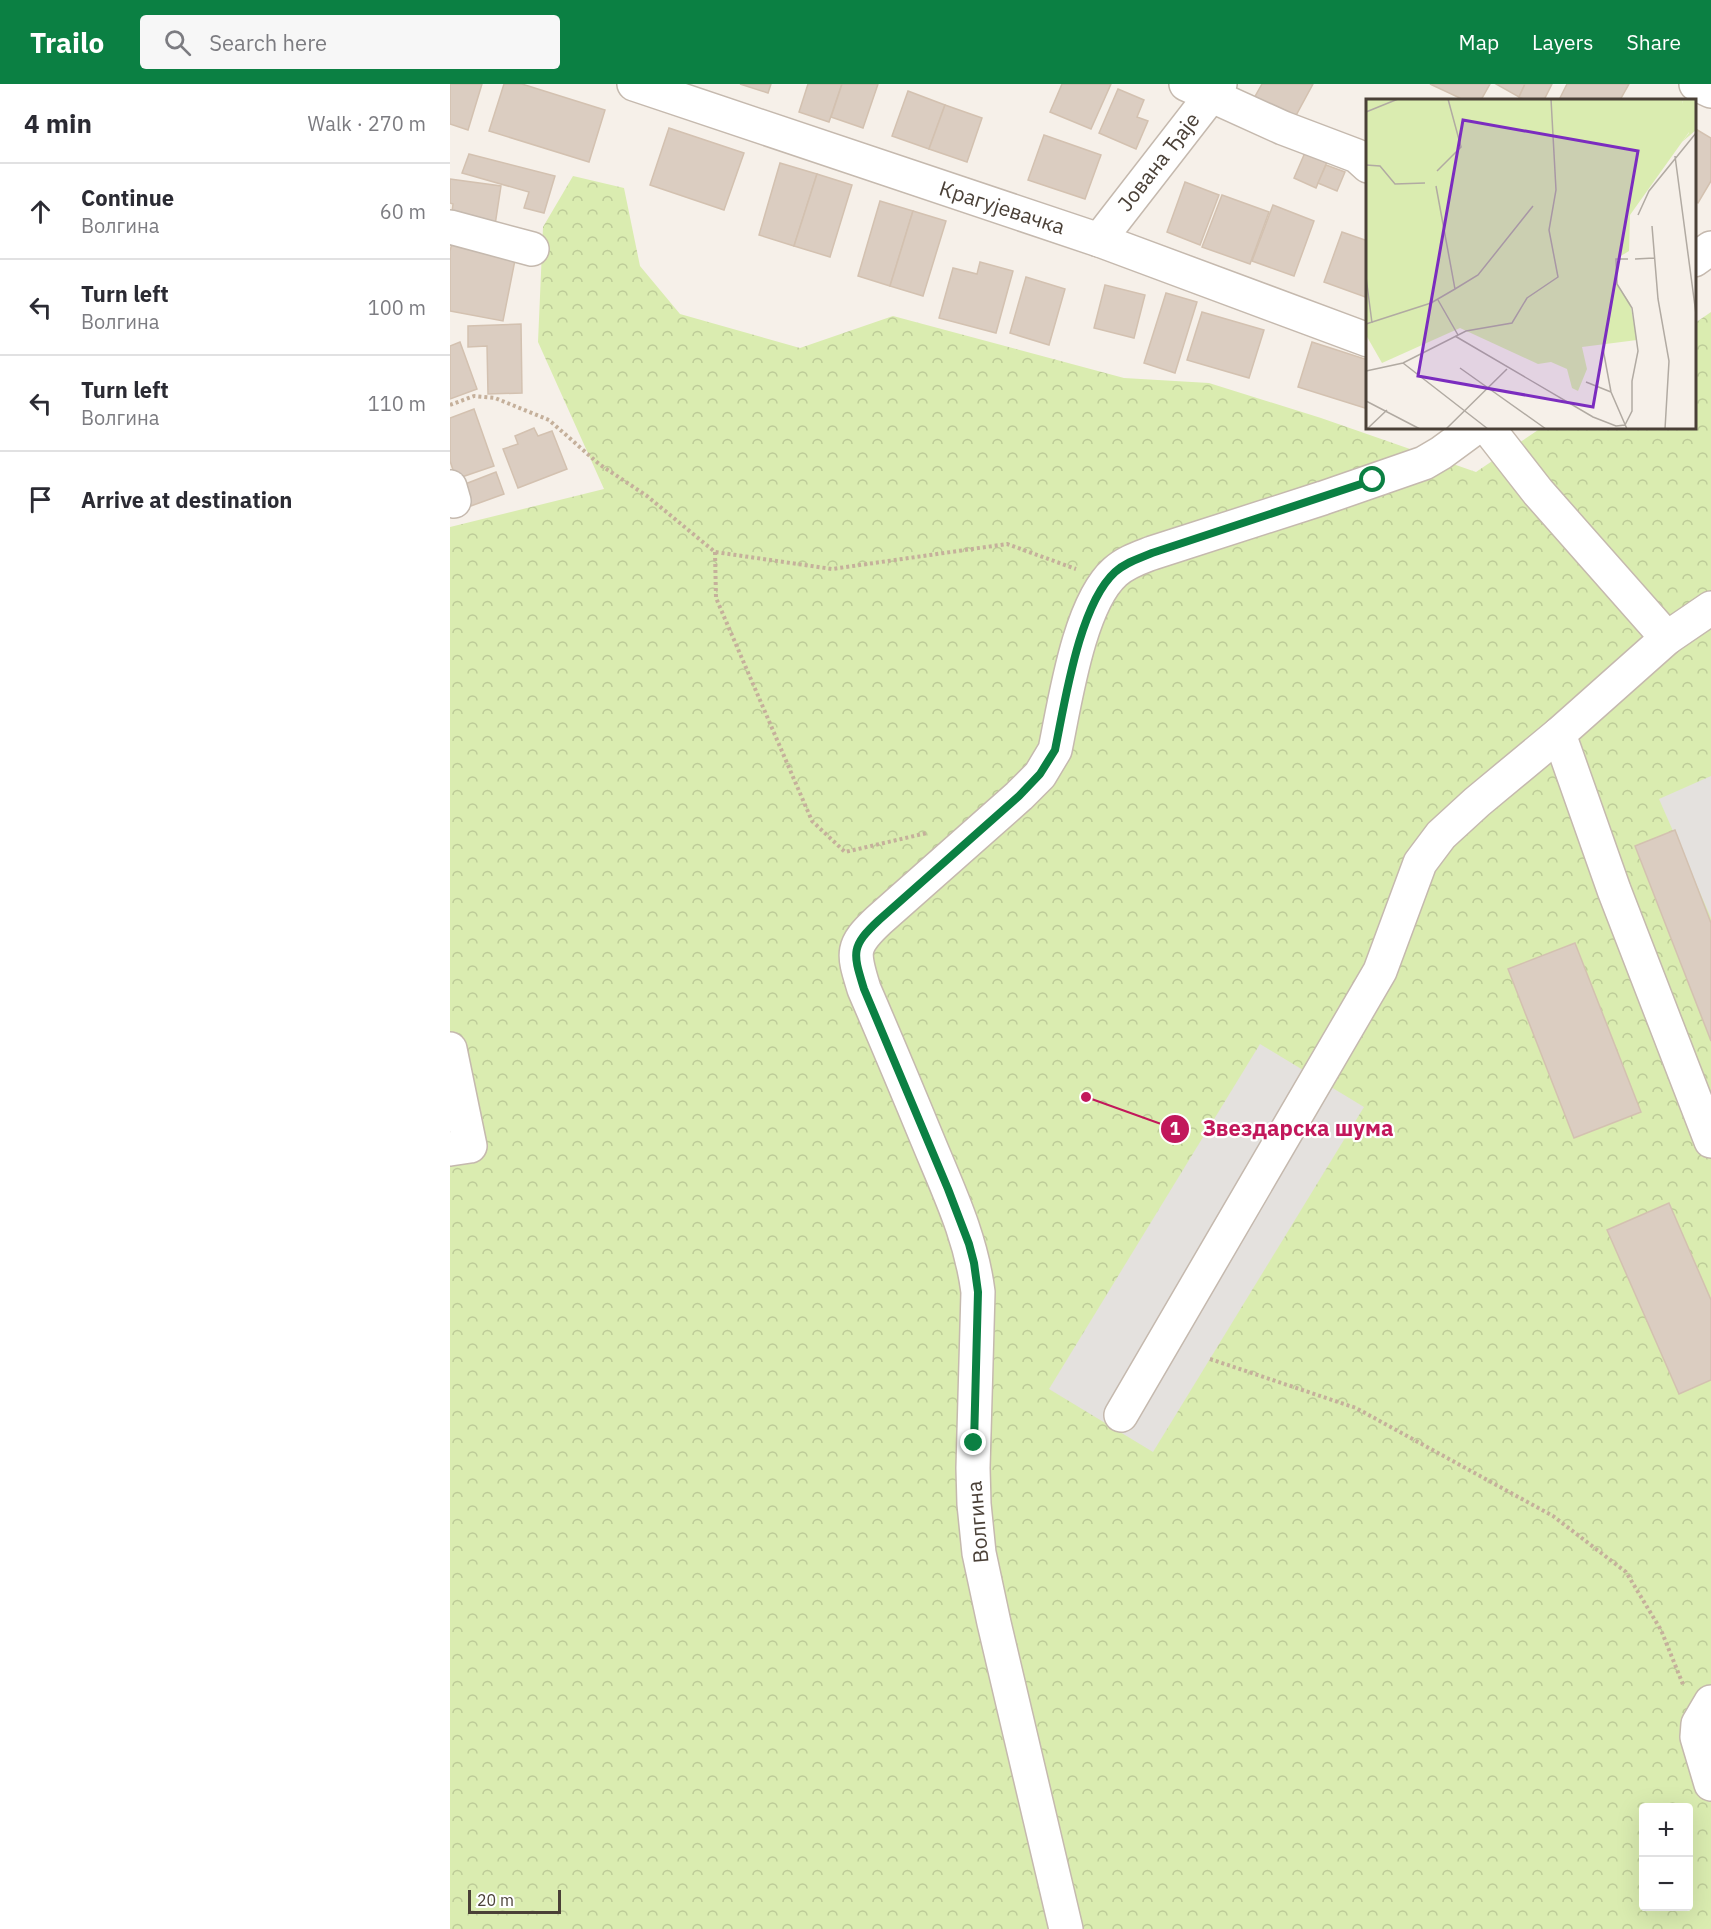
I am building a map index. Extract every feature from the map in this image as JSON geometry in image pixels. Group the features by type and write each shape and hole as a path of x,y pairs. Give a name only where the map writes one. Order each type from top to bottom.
{"street":[{"name":"Крагујевачка","path":"634,84 1099,240 1366,339"},
{"path":"1696,84 1711,91"},
{"name":"Јована Ђаје","path":"1099,240 1205,88"},
{"path":"1205,88 1283,128 1358,156 1366,164"},
{"path":"450,227 532,249"},
{"path":"1696,259 1711,248"},
{"name":"Волгина","path":"1066,1929 996,1635 979,1553 974,1504 978,1292 974,1263 948,1189 864,989 855,955 857,945 862,935 1019,796 1049,762 1055,750 1081,634 1094,603 1114,573 1152,553 1424,463 1442,453 1474,429"},
{"path":"1489,429 1538,492 1667,638"},
{"path":"1121,1415 1380,971 1420,863 1441,835 1477,802 1559,734 1667,638 1711,608"},
{"path":"1559,734 1614,890 1711,1141"},
{"path":"450,1049 460,1148"},
{"path":"1705,1713 1699,1744 1711,1784"}],"path":[{"path":"450,405 474,396 495,398 549,420 599,464 647,496 715,552 832,569 1007,544 1108,581"},
{"path":"715,552 716,598 812,821 845,852 938,831"},
{"path":"1210,1359 1356,1408 1553,1516 1626,1572 1661,1630 1705,1713"}],"green space":[{"path":"573,176 624,188 640,266 680,314 800,348 893,316 1124,378 1209,383 1321,418 1476,472 1540,429 1696,429 1696,322 1711,312 1711,1929 450,1929 450,1158 470,1145 450,1049 450,527 604,489 538,342 543,227"}],"shaded area":[{"path":"1711,776 1711,918 1659,799"},
{"path":"1260,1044 1364,1107 1153,1452 1049,1389"}],"building":[{"path":"450,84 482,84 468,130 450,124"},
{"path":"504,84 522,84 605,110 589,162 489,131"},
{"path":"740,84 771,84 768,93"},
{"path":"808,84 842,84 829,122 799,112"},
{"path":"842,84 878,84 863,128 831,117"},
{"path":"1062,84 1111,84 1091,129 1050,112"},
{"path":"1262,84 1313,84 1293,121 1253,100"},
{"path":"1430,84 1490,84 1482,99 1462,99"},
{"path":"1496,84 1525,84 1519,97"},
{"path":"1525,84 1552,84 1544,99 1519,97"},
{"path":"1567,84 1629,84 1621,99 1560,99"},
{"path":"1118,89 1144,100 1137,117 1148,121 1136,149 1099,133"},
{"path":"908,91 945,105 929,149 892,136"},
{"path":"945,105 982,118 967,162 929,149"},
{"path":"669,128 744,153 724,210 650,185"},
{"path":"1696,129 1711,138 1711,181 1698,203 1696,202"},
{"path":"1044,135 1101,155 1085,199 1028,180"},
{"path":"1307,148 1329,157 1316,188 1294,178"},
{"path":"469,154 555,176 544,213 524,208 529,192 462,173"},
{"path":"780,163 817,174 794,246 759,235"},
{"path":"1326,165 1345,172 1337,191 1318,183"},
{"path":"817,174 852,185 830,257 794,246"},
{"path":"450,179 501,186 495,225 452,212"},
{"path":"1185,182 1219,195 1200,245 1167,232"},
{"path":"1222,195 1269,212 1250,264 1202,247"},
{"path":"880,201 913,211 890,286 858,276"},
{"path":"1273,205 1314,221 1294,276 1252,261"},
{"path":"913,211 946,221 923,296 890,286"},
{"path":"1342,232 1366,240 1366,297 1324,282"},
{"path":"452,243 516,255 503,321 450,311"},
{"path":"980,262 1013,271 996,333 939,318 953,268 977,274"},
{"path":"1026,277 1065,289 1049,345 1010,333"},
{"path":"1105,285 1145,295 1134,338 1094,328"},
{"path":"1166,293 1197,302 1175,373 1144,363"},
{"path":"1202,312 1264,330 1249,378 1187,360"},
{"path":"521,324 522,393 488,394 487,346 468,347 468,326"},
{"path":"460,342 477,389 450,399 450,346"},
{"path":"1312,342 1366,359 1366,408 1298,387"},
{"path":"474,409 494,466 456,479 450,461 450,418"},
{"path":"534,428 538,436 552,431 567,469 518,488 503,449 518,444 515,436"},
{"path":"496,472 504,494 468,507 460,486"},
{"path":"1675,830 1711,923 1711,1041 1635,846"},
{"path":"1575,943 1641,1112 1574,1138 1508,969"},
{"path":"1669,1203 1711,1300 1711,1380 1679,1394 1607,1230"}],"place":[{"name":"Звездарска шума","path":"1086,1097"}],"route":[{"path":"974,1443 978,1292 974,1263 948,1189 864,989 855,955 857,945 862,935 1019,796 1049,762 1055,750 1081,634 1094,603 1114,573 1131,561 1152,553 1373,480"}]}
